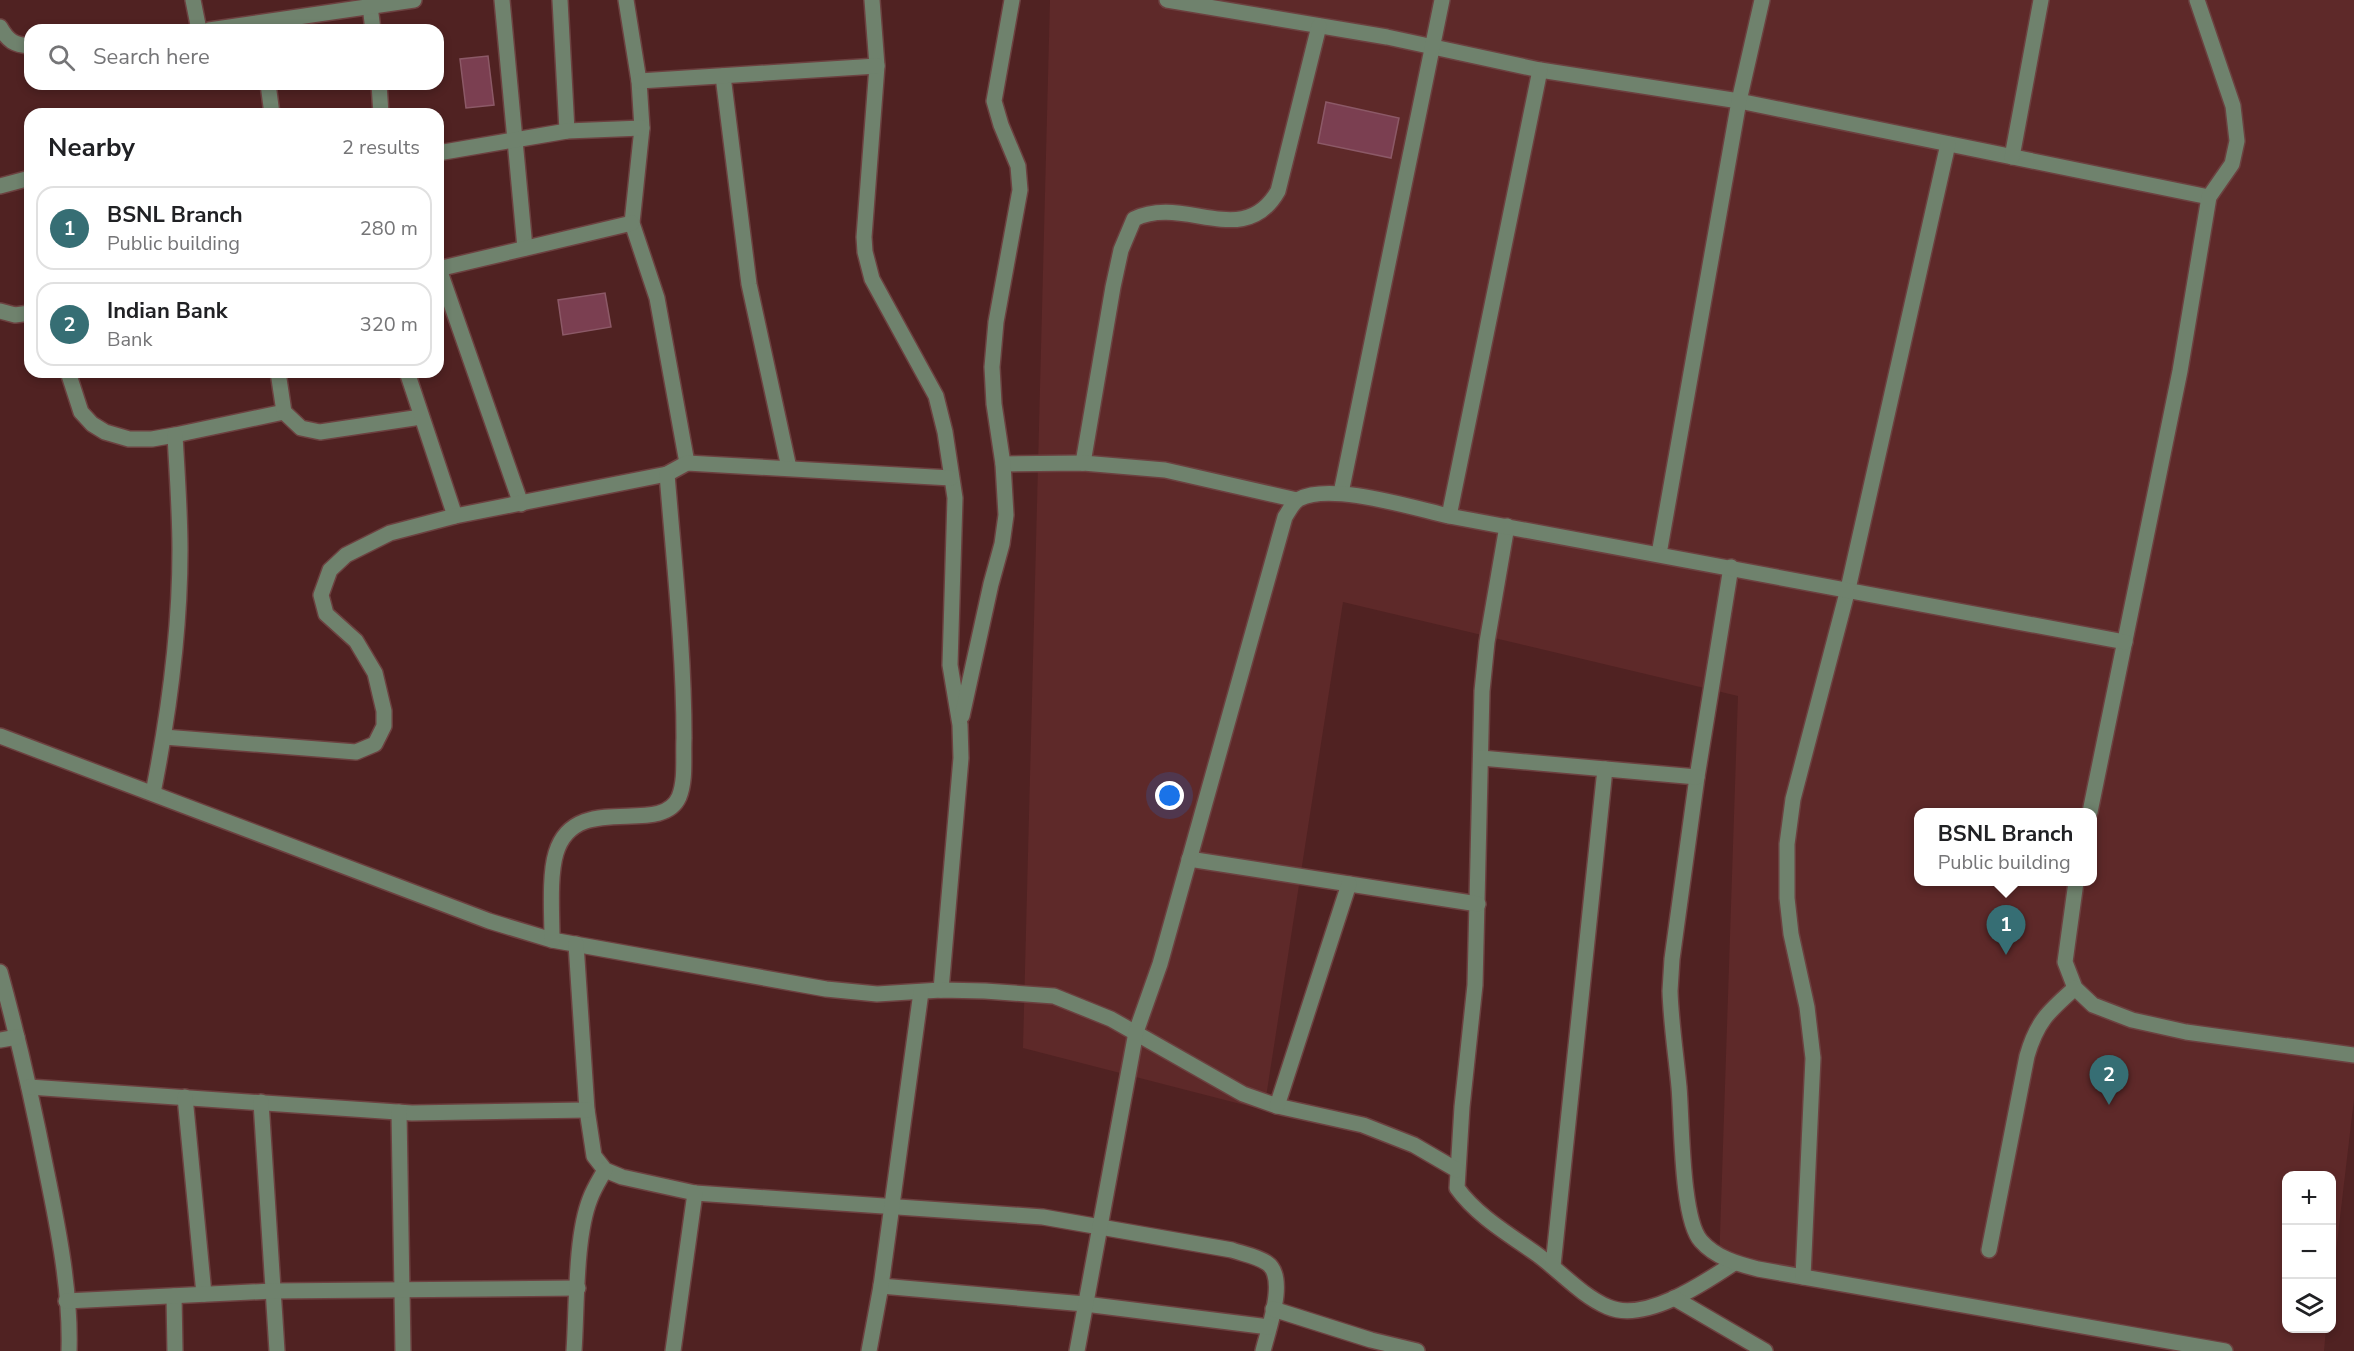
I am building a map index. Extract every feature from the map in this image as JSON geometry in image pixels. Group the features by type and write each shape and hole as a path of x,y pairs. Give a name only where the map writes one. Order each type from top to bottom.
{"street":[{"path":"193,0 198,24"},
{"path":"270,24 414,0"},
{"path":"502,0 525,248"},
{"path":"560,0 567,131"},
{"path":"626,0 639,81 642,128 632,223 657,298 687,463"},
{"path":"872,0 877,66 864,237 865,252 872,279 936,396 945,432 955,517 950,665 960,725 961,758 941,990"},
{"path":"960,725 1002,544 1006,515 992,367 996,322 1020,190 1018,166 994,101 1012,0"},
{"path":"1167,0 1238,6 1319,26 1540,70 1739,100 2209,197"},
{"path":"1341,493 1442,0"},
{"path":"1659,554 1739,100 1762,0"},
{"path":"2012,157 2041,0"},
{"path":"2091,808 2180,371 2209,197 2232,164 2237,141 2233,106 2197,0"},
{"path":"370,6 372,24"},
{"path":"1083,463 1113,287 1121,250 1134,219 1147,213 1162,211 1223,220 1245,219 1258,215 1270,206 1278,191 1319,26"},
{"path":"0,27 15,45 24,46"},
{"path":"639,81 877,66"},
{"path":"1449,516 1540,70"},
{"path":"723,76 749,284 789,468"},
{"path":"268,90 271,108"},
{"path":"379,90 381,108"},
{"path":"444,152 567,131 642,128"},
{"path":"1803,1277 1813,1058 1807,1007 1791,934 1787,898 1787,844 1793,799 1848,589 1948,144"},
{"path":"0,186 24,180"},
{"path":"444,268 632,223"},
{"path":"444,286 521,504"},
{"path":"0,311 15,315 24,314"},
{"path":"70,378 81,412 92,424 105,432 129,439 152,439 175,435 284,412"},
{"path":"279,378 284,412 301,428 320,432 421,417"},
{"path":"408,378 455,516"},
{"path":"153,793 174,668 180,551 175,435"},
{"path":"164,737 356,752 375,744 384,726 384,711 375,673 356,642 326,614 321,595 330,570 346,555 390,533 455,516 667,474 687,463 951,478"},
{"path":"1003,465 1083,463 1165,470 1297,500"},
{"path":"552,940 552,888 556,853 569,829 589,818 648,815 670,808 679,798 683,774 684,698 667,474"},
{"path":"1077,1351 1136,1032 1160,964 1285,517 1297,500 1315,493 1341,493 1449,516 2125,642"},
{"path":"1507,526 1487,642 1482,691 1475,985 1457,1188 1466,1200 1588,1295 1610,1308 1632,1310 1660,1304 1705,1282 1734,1263"},
{"path":"1731,567 1696,777 1672,959 1671,1013 1686,1193 1699,1240 1713,1252 1734,1263 1758,1269 2225,1351"},
{"path":"0,736 489,921 552,940 826,989 877,994 941,990 1021,992 1054,996 1111,1019 1243,1094 1277,1106 1363,1125 1414,1145 1457,1170"},
{"path":"1480,758 1696,777"},
{"path":"1553,1266 1605,769"},
{"path":"1189,859 1478,904"},
{"path":"1277,1106 1349,884"},
{"path":"2075,886 2065,962 2075,988 2093,1005 2132,1020 2186,1032 2354,1055"},
{"path":"576,944 587,1110 594,1156 605,1170 622,1177 695,1193 1043,1217 1207,1245 1259,1259 1275,1271 1277,1280 1263,1351"},
{"path":"0,972 29,1087 55,1210 66,1301 69,1351"},
{"path":"1989,1250 2033,1035 2048,1012 2075,988"},
{"path":"869,1351 881,1286 921,992"},
{"path":"0,1040 17,1037"},
{"path":"29,1087 399,1112 587,1110"},
{"path":"185,1097 204,1294"},
{"path":"261,1102 277,1351"},
{"path":"399,1112 403,1351"},
{"path":"574,1351 585,1217 589,1200 605,1170"},
{"path":"673,1351 695,1193"},
{"path":"881,1286 1085,1304 1269,1327"},
{"path":"66,1301 273,1291 578,1288"},
{"path":"174,1296 175,1351"},
{"path":"1674,1298 1765,1351"},
{"path":"1273,1309 1371,1340 1417,1351"}],"shaded area":[{"path":"1050,0 2354,0 2354,1099 2336,1251 2336,1171 2282,1171 2282,1333 2326,1333 2324,1351 2223,1351 1719,1266 1738,696 1343,602 1264,1110 1023,1048"}],"building":[{"path":"488,56 494,105 466,108 460,59"},
{"path":"1326,102 1399,118 1391,158 1318,143"},
{"path":"605,293 611,327 563,335 558,300"}],"place":[{"name":"BSNL Branch","path":"2006,955"},
{"name":"Indian Bank","path":"2109,1105"}]}
